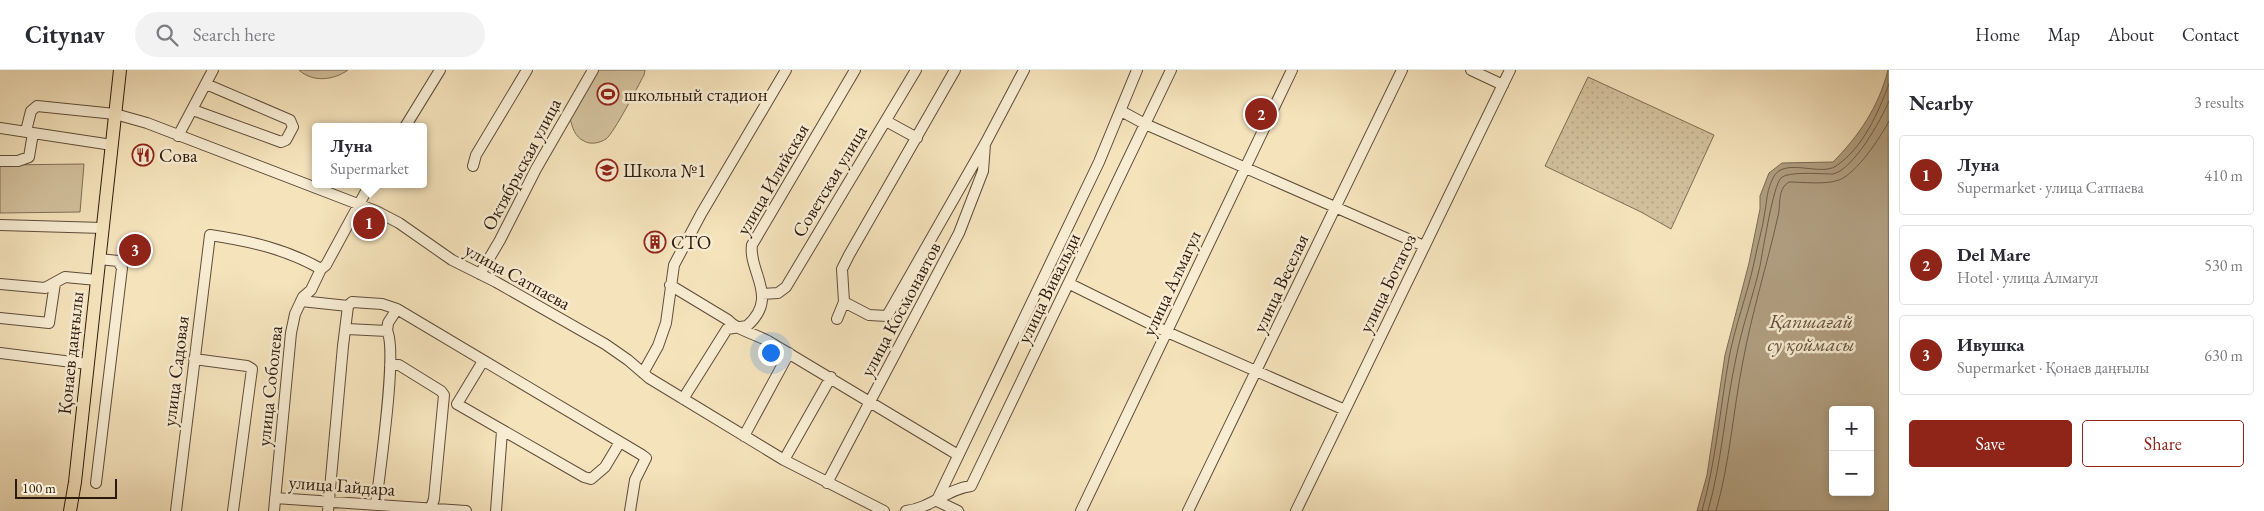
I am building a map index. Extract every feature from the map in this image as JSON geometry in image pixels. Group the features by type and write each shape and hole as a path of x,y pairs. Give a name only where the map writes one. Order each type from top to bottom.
{"main road":[{"name":"Қонаев даңғылы","path":"73,497 120,70"},
{"path":"70,511 73,497"},
{"path":"73,497 76,511"}],"street":[{"path":"178,136 214,70"},
{"path":"407,123 440,70"},
{"path":"473,166 476,154 527,70"},
{"name":"Октябрьская улица","path":"480,274 500,240 545,152 593,70"},
{"path":"642,373 658,346 666,323 674,265 701,214 786,70"},
{"name":"улица Илийская","path":"762,294 760,278 752,256 752,245 855,70"},
{"name":"Советская улица","path":"762,294 778,293 786,287 916,70"},
{"path":"837,319 844,302 842,269 848,255 955,70"},
{"name":"улица Космонавтов","path":"844,302 869,315 887,316 985,144 1024,70"},
{"path":"906,511 921,509 937,501 1099,162 1137,70"},
{"name":"улица Вивальди","path":"937,501 957,488 972,486 1171,70"},
{"name":"улица Алмагул","path":"1081,511 1292,70"},
{"name":"улица Веселая","path":"1188,511 1402,70"},
{"path":"1471,70 1503,84"},
{"name":"улица Ботагоз","path":"1296,511 1510,70"},
{"path":"193,110 282,142 286,140 293,127 290,120 206,84"},
{"name":"улица Сатпаева","path":"30,132 31,111 37,106 115,114 147,123 357,208 399,223 452,260 605,344 628,360 642,373 784,460 884,511"},
{"path":"1121,111 1145,124 1424,246"},
{"path":"886,121 917,138"},
{"path":"0,128 112,145"},
{"path":"0,161 18,161 29,157 30,132"},
{"name":"улица Космонавтов","path":"828,483 962,226 983,171 985,144"},
{"path":"357,208 368,188"},
{"name":"улица Соболева","path":"274,511 291,333 301,301 311,290 357,208"},
{"path":"0,225 103,222"},
{"name":"улица Садовая","path":"176,511 210,235 268,245 323,267"},
{"path":"96,483 122,268 118,260 100,259"},
{"path":"0,284 45,288 65,277 97,280"},
{"path":"0,318 49,322 55,283"},
{"path":"1070,284 1168,332 1345,410"},
{"path":"670,285 728,320 735,328 750,331 789,353 958,455"},
{"path":"683,399 727,329 747,326 751,322 758,310 762,294"},
{"path":"301,301 348,306"},
{"path":"328,506 343,346 348,306 352,302 382,304 397,309 646,458 635,480 630,511"},
{"path":"376,505 390,365 390,340 387,331 388,323 397,309"},
{"path":"346,329 387,331"},
{"path":"0,353 88,364"},
{"path":"744,436 789,353"},
{"path":"194,359 247,366 252,369 233,511"},
{"path":"483,361 458,404 502,431 591,479 605,467 620,442"},
{"path":"390,365 399,365 441,391 444,396 442,436 431,508"},
{"path":"784,460 831,377"},
{"path":"496,511 502,431"},
{"name":"улица Гайдара","path":"275,498 328,506 376,505 466,511"},
{"path":"937,501 958,511"}],"shaded area":[{"path":"299,70 348,70 324,79 311,77"},
{"name":"школьный стадион","path":"596,70 645,70 610,135 604,140 592,143 578,137 570,118"},
{"path":"1588,77 1714,135 1671,229 1641,212 1545,166"},
{"path":"84,164 80,212 0,213 0,165"}],"water":[{"name":"Қапшағай су қоймасы","path":"1888,70 1889,511 1697,511 1707,475 1725,355 1749,263 1760,209 1760,196 1769,173 1782,163 1833,162 1867,120 1879,96"}],"place":[{"name":"школьный стадион","path":"608,94"},
{"name":"Del Mare","path":"1261,114"},
{"name":"Сова","path":"143,155"},
{"name":"Школа №1","path":"607,170"},
{"name":"Луна","path":"369,223"},
{"name":"СТО","path":"655,242"},
{"name":"Ивушка","path":"135,250"}]}
